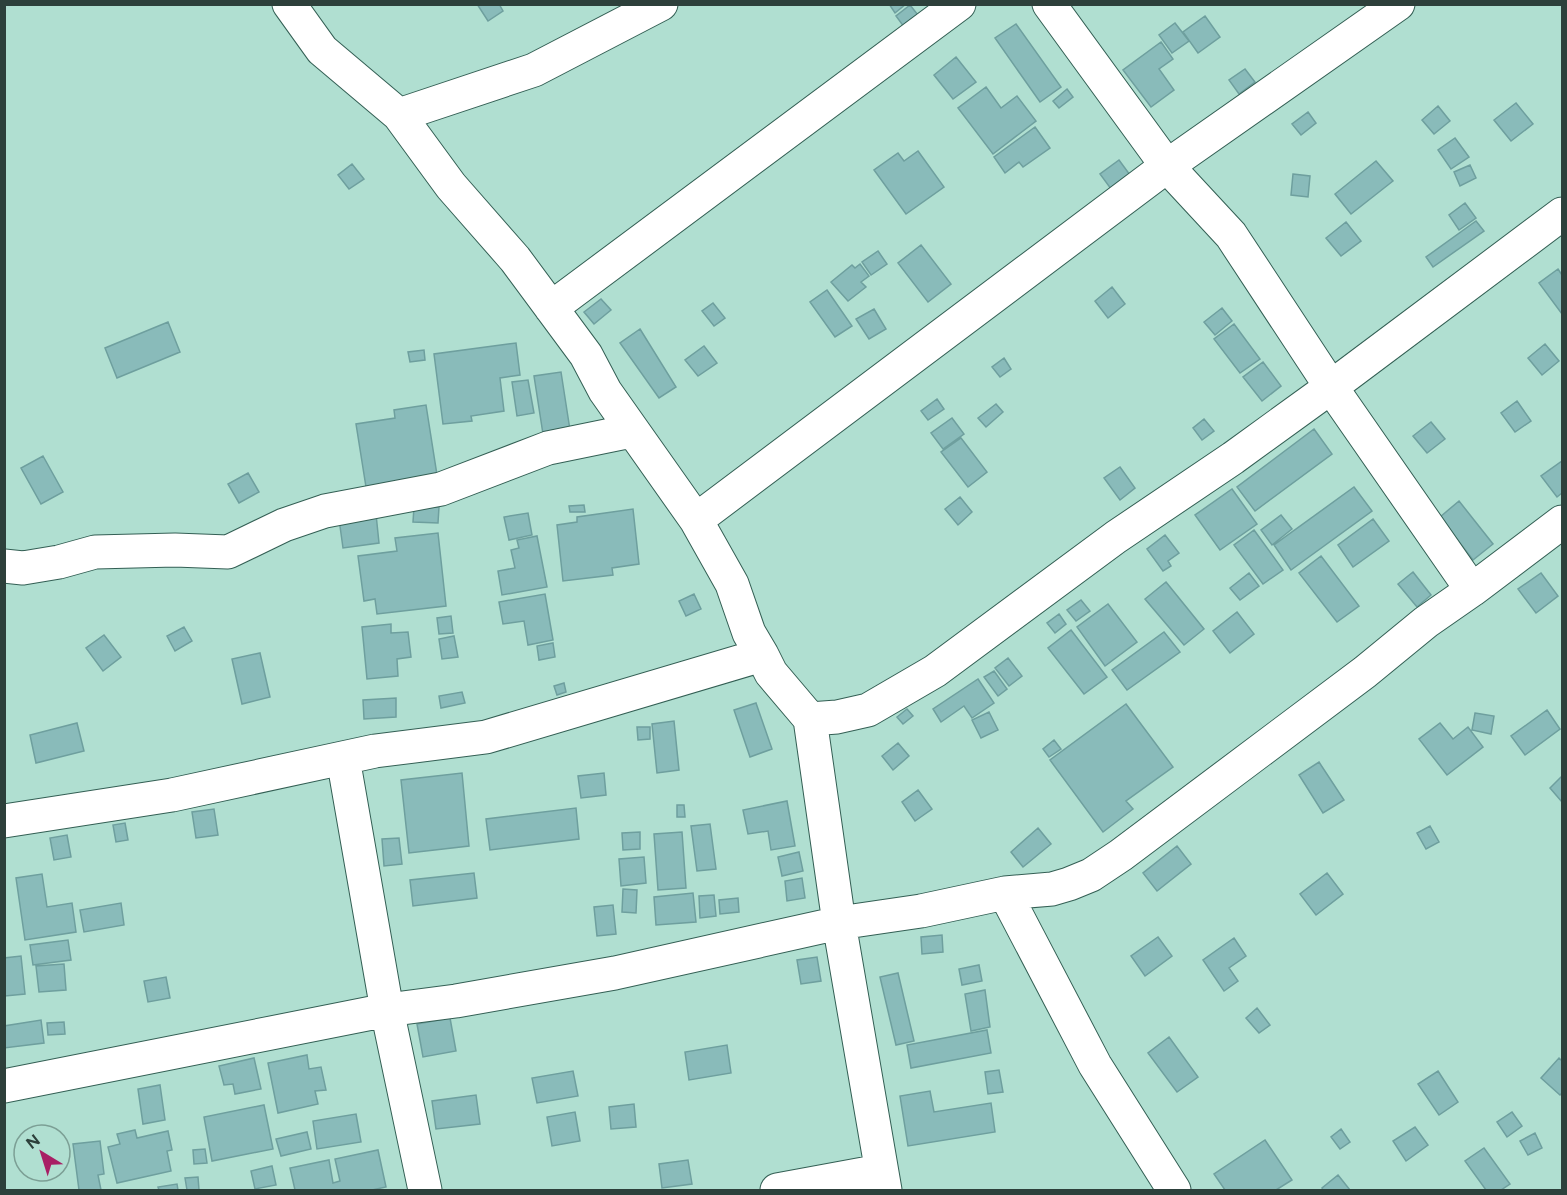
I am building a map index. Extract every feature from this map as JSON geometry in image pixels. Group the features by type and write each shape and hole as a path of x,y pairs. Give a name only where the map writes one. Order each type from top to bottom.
{"street":[{"path":"289,4 322,50 399,115 451,186 515,259 586,355 605,391 696,520 732,584 749,633 771,673 810,719 839,923 882,1181 777,1191"},
{"path":"399,115 534,70 661,4"},
{"path":"551,308 959,4"},
{"path":"1049,4 1167,166 1231,235 1331,387 1472,590"},
{"path":"696,520 1167,166 1398,4"},
{"path":"810,719 837,717 868,710 935,671 1116,537 1233,458 1331,387 1563,214"},
{"path":"4,566 23,568 59,562 95,552 175,550 228,552 284,525 325,511 441,489 548,448 631,430"},
{"path":"4,1086 387,1010 615,973 839,923 921,911 1005,893 1052,889 1070,884 1091,875 1121,855 1365,672 1426,622 1563,522"},
{"path":"4,821 172,795 375,752 486,737 762,655"},
{"path":"343,758 387,1010 425,1191"},
{"path":"1005,893 1095,1065 1174,1191"}],"building":[{"path":"477,4 499,4 503,11 488,21"},
{"path":"889,4 906,4 895,13"},
{"path":"910,5 922,20 907,31 896,16"},
{"path":"1205,16 1220,37 1198,53 1183,32"},
{"path":"1175,23 1189,41 1172,53 1159,35"},
{"path":"1016,24 1061,87 1040,102 995,38"},
{"path":"1161,42 1173,59 1159,69 1174,90 1151,107 1123,70"},
{"path":"956,57 976,82 953,99 934,75"},
{"path":"1245,69 1255,82 1239,94 1229,80"},
{"path":"986,87 1001,108 1017,96 1036,121 993,154 958,108"},
{"path":"1067,89 1073,97 1059,108 1053,101"},
{"path":"1516,103 1533,124 1511,141 1494,120"},
{"path":"1438,106 1450,121 1434,134 1422,120"},
{"path":"1308,112 1316,123 1301,135 1292,124"},
{"path":"1035,127 1050,148 1023,167 1019,162 1005,173 994,157"},
{"path":"1455,138 1469,157 1451,169 1438,150"},
{"path":"918,151 944,187 906,214 874,170 898,153 904,161"},
{"path":"1119,160 1133,179 1114,193 1100,174"},
{"path":"1376,161 1393,181 1351,214 1335,194"},
{"path":"352,164 364,179 349,189 338,175"},
{"path":"1470,165 1476,178 1460,186 1454,172"},
{"path":"1293,174 1310,176 1308,197 1291,195"},
{"path":"1465,203 1476,218 1459,230 1449,215"},
{"path":"1476,221 1484,231 1433,267 1426,257"},
{"path":"1346,222 1361,241 1341,256 1326,238"},
{"path":"921,245 951,284 928,302 898,263"},
{"path":"878,251 887,264 871,275 862,262"},
{"path":"860,264 869,276 861,282 866,287 848,301 831,282 852,265 855,268"},
{"path":"1558,269 1562,275 1562,314 1539,283"},
{"path":"1112,287 1125,304 1108,318 1095,301"},
{"path":"827,290 852,326 835,337 810,302"},
{"path":"601,299 611,310 594,324 584,312"},
{"path":"713,303 725,318 714,326 702,311"},
{"path":"1222,308 1232,321 1215,335 1204,322"},
{"path":"874,309 886,329 869,339 856,319"},
{"path":"168,322 180,352 117,378 105,348"},
{"path":"1234,324 1260,359 1240,373 1214,339"},
{"path":"640,329 676,387 659,398 620,343"},
{"path":"516,343 520,375 500,378 504,411 471,416 472,421 443,424 434,354"},
{"path":"1545,344 1559,361 1542,375 1528,358"},
{"path":"704,346 717,363 698,376 685,360"},
{"path":"424,350 425,360 410,362 408,352"},
{"path":"1004,358 1011,369 1000,377 992,367"},
{"path":"1263,362 1281,386 1262,401 1243,377"},
{"path":"561,372 570,430 543,434 534,376"},
{"path":"528,380 534,413 517,416 512,382"},
{"path":"937,399 944,409 928,420 921,411"},
{"path":"1517,401 1531,421 1515,432 1501,413"},
{"path":"996,404 1003,412 986,427 978,418"},
{"path":"426,405 437,475 366,487 356,424 395,418 394,410"},
{"path":"952,418 964,434 943,449 931,433"},
{"path":"1204,419 1214,431 1202,440 1193,428"},
{"path":"1431,422 1445,439 1427,453 1413,436"},
{"path":"1314,429 1332,454 1255,511 1237,487"},
{"path":"961,438 987,472 968,487 941,452"},
{"path":"43,456 63,492 41,504 21,468"},
{"path":"1562,461 1562,493 1557,497 1541,476"},
{"path":"1120,467 1135,488 1120,500 1104,478"},
{"path":"248,473 259,492 239,503 228,484"},
{"path":"1354,487 1372,511 1291,570 1274,545"},
{"path":"1232,489 1257,524 1220,550 1195,515"},
{"path":"960,497 972,512 958,525 945,509"},
{"path":"1459,501 1493,544 1473,560 1440,517"},
{"path":"584,505 585,512 570,512 569,506"},
{"path":"414,507 439,507 438,523 413,522"},
{"path":"633,509 639,564 612,568 613,575 563,581 557,525 577,522 577,517"},
{"path":"528,513 532,535 509,540 504,517"},
{"path":"376,514 379,543 343,548 339,519"},
{"path":"1281,515 1292,529 1272,545 1261,530"},
{"path":"1373,519 1389,541 1353,567 1338,545"},
{"path":"1254,530 1283,570 1263,584 1234,545"},
{"path":"438,533 446,606 377,614 375,599 364,601 358,556 397,551 395,538"},
{"path":"1165,535 1179,553 1168,561 1171,566 1163,571 1147,549"},
{"path":"537,536 547,587 502,595 498,571 515,568 511,550 519,548 517,540"},
{"path":"1321,556 1359,606 1337,622 1299,573"},
{"path":"1413,572 1431,595 1417,607 1398,584"},
{"path":"1249,573 1259,586 1240,600 1230,588"},
{"path":"1541,573 1558,596 1536,613 1518,589"},
{"path":"1166,582 1204,629 1184,645 1145,599"},
{"path":"545,594 553,640 528,645 524,621 503,624 499,602"},
{"path":"694,594 701,609 686,616 679,601"},
{"path":"1081,600 1090,611 1076,621 1067,610"},
{"path":"1108,604 1137,642 1105,666 1077,627"},
{"path":"1237,612 1254,634 1230,653 1213,631"},
{"path":"1059,614 1066,624 1055,633 1047,623"},
{"path":"451,616 453,633 439,634 437,618"},
{"path":"391,624 391,633 408,632 411,657 397,659 398,676 367,679 362,627"},
{"path":"184,627 192,641 175,651 167,636"},
{"path":"1071,630 1107,677 1084,694 1048,648"},
{"path":"1164,632 1180,652 1127,690 1112,670"},
{"path":"104,635 121,657 103,671 86,648"},
{"path":"454,636 458,657 442,659 439,639"},
{"path":"553,643 555,657 539,660 537,646"},
{"path":"260,653 270,697 242,704 232,659"},
{"path":"1008,658 1022,676 1009,686 995,668"},
{"path":"994,671 1007,689 998,696 984,677"},
{"path":"978,679 994,703 972,718 964,706 941,722 933,709"},
{"path":"564,683 566,692 557,695 554,686"},
{"path":"462,692 465,703 441,708 439,696"},
{"path":"396,698 396,717 364,719 363,700"},
{"path":"756,703 772,749 750,757 734,710"},
{"path":"1126,704 1173,767 1126,801 1133,809 1103,832 1050,760"},
{"path":"907,709 913,716 903,724 897,717"},
{"path":"1547,710 1560,729 1525,755 1511,736"},
{"path":"989,712 998,730 981,738 972,720"},
{"path":"1475,713 1494,716 1491,734 1472,730"},
{"path":"674,721 679,770 657,773 652,724"},
{"path":"77,723 84,751 36,763 30,735"},
{"path":"1440,723 1453,739 1468,727 1483,747 1447,775 1419,739"},
{"path":"637,727 650,727 650,739 638,740"},
{"path":"1054,740 1061,749 1049,757 1043,749"},
{"path":"898,743 909,756 893,770 882,756"},
{"path":"1319,762 1344,800 1323,813 1299,775"},
{"path":"462,773 469,846 409,853 401,780"},
{"path":"604,773 606,795 581,798 578,776"},
{"path":"1562,776 1562,802 1550,788"},
{"path":"918,790 932,809 915,821 902,802"},
{"path":"787,801 795,846 771,850 768,831 748,834 743,810"},
{"path":"677,805 684,805 685,817 677,817"},
{"path":"576,808 579,839 490,850 486,819"},
{"path":"214,809 218,835 196,838 192,812"},
{"path":"125,823 128,840 116,842 113,825"},
{"path":"710,824 716,869 697,871 691,826"},
{"path":"1430,826 1439,842 1426,849 1417,833"},
{"path":"1038,828 1051,844 1023,867 1011,852"},
{"path":"640,832 640,849 623,850 622,833"},
{"path":"682,832 686,888 658,890 654,834"},
{"path":"67,835 71,857 54,860 50,838"},
{"path":"399,838 402,864 384,866 382,839"},
{"path":"1177,846 1191,864 1157,891 1143,873"},
{"path":"799,852 803,871 782,876 778,857"},
{"path":"644,857 646,883 621,886 619,859"},
{"path":"474,873 477,898 413,906 410,880"},
{"path":"1327,873 1343,894 1316,915 1300,894"},
{"path":"42,874 47,907 72,903 76,932 25,940 16,878"},
{"path":"802,878 805,898 787,901 785,881"},
{"path":"623,889 637,890 636,913 622,912"},
{"path":"693,893 696,922 656,925 654,897"},
{"path":"714,895 716,916 700,918 699,896"},
{"path":"738,898 739,912 720,914 719,900"},
{"path":"121,903 124,925 84,932 80,910"},
{"path":"613,905 616,934 597,936 594,907"},
{"path":"942,935 943,952 922,954 921,937"},
{"path":"1158,937 1172,956 1145,976 1131,956"},
{"path":"1234,938 1246,956 1229,968 1238,981 1224,991 1203,960"},
{"path":"68,940 71,960 33,965 30,945"},
{"path":"21,956 25,994 5,996 4,958"},
{"path":"817,957 821,981 801,984 797,960"},
{"path":"64,964 66,990 39,992 36,966"},
{"path":"979,965 982,981 962,985 959,969"},
{"path":"898,973 914,1041 896,1045 880,977"},
{"path":"166,977 170,998 148,1002 144,981"},
{"path":"985,990 990,1027 971,1031 965,994"},
{"path":"1257,1008 1270,1025 1259,1033 1246,1018"},
{"path":"450,1018 456,1051 423,1057 417,1024"},
{"path":"41,1020 44,1043 4,1048 4,1026"},
{"path":"64,1022 65,1034 48,1035 47,1023"},
{"path":"987,1030 991,1053 911,1068 907,1045"},
{"path":"1169,1037 1198,1077 1177,1092 1148,1053"},
{"path":"727,1045 731,1073 689,1080 685,1052"},
{"path":"307,1055 309,1069 321,1067 326,1090 315,1091 318,1104 278,1113 268,1063"},
{"path":"254,1058 261,1089 235,1094 233,1084 224,1085 219,1066"},
{"path":"1559,1058 1562,1061 1562,1093 1560,1095 1541,1078"},
{"path":"999,1070 1003,1092 988,1094 985,1072"},
{"path":"573,1071 578,1096 537,1103 532,1078"},
{"path":"1438,1071 1458,1102 1439,1115 1418,1084"},
{"path":"160,1085 165,1120 143,1124 138,1089"},
{"path":"930,1091 934,1112 991,1103 995,1132 908,1146 900,1096"},
{"path":"476,1095 480,1124 436,1129 432,1101"},
{"path":"634,1104 636,1127 611,1129 609,1107"},
{"path":"264,1105 273,1149 212,1161 204,1117"},
{"path":"575,1112 580,1141 552,1146 547,1117"},
{"path":"1512,1112 1522,1126 1507,1137 1497,1122"},
{"path":"356,1114 361,1142 317,1149 313,1121"},
{"path":"1415,1127 1428,1145 1406,1161 1393,1141"},
{"path":"1341,1129 1350,1142 1340,1149 1331,1137"},
{"path":"135,1130 137,1138 168,1131 172,1150 167,1151 171,1171 117,1183 108,1147 120,1144 117,1134"},
{"path":"307,1132 311,1149 281,1156 276,1139"},
{"path":"1535,1133 1542,1148 1528,1155 1520,1141"},
{"path":"1265,1140 1292,1180 1276,1190 1225,1190 1214,1174"},
{"path":"100,1141 104,1174 98,1175 101,1190 79,1190 73,1144"},
{"path":"1484,1148 1510,1184 1501,1190 1486,1190 1465,1161"},
{"path":"205,1149 207,1163 194,1164 193,1150"},
{"path":"378,1150 386,1187 372,1190 295,1190 290,1168 329,1160 333,1183 340,1181 335,1159"},
{"path":"688,1160 692,1184 662,1188 659,1164"},
{"path":"272,1166 276,1185 255,1189 251,1171"},
{"path":"1338,1175 1350,1190 1323,1190 1322,1188"},
{"path":"198,1177 199,1190 187,1190 185,1178"},
{"path":"177,1184 178,1190 159,1190 158,1187"}]}
